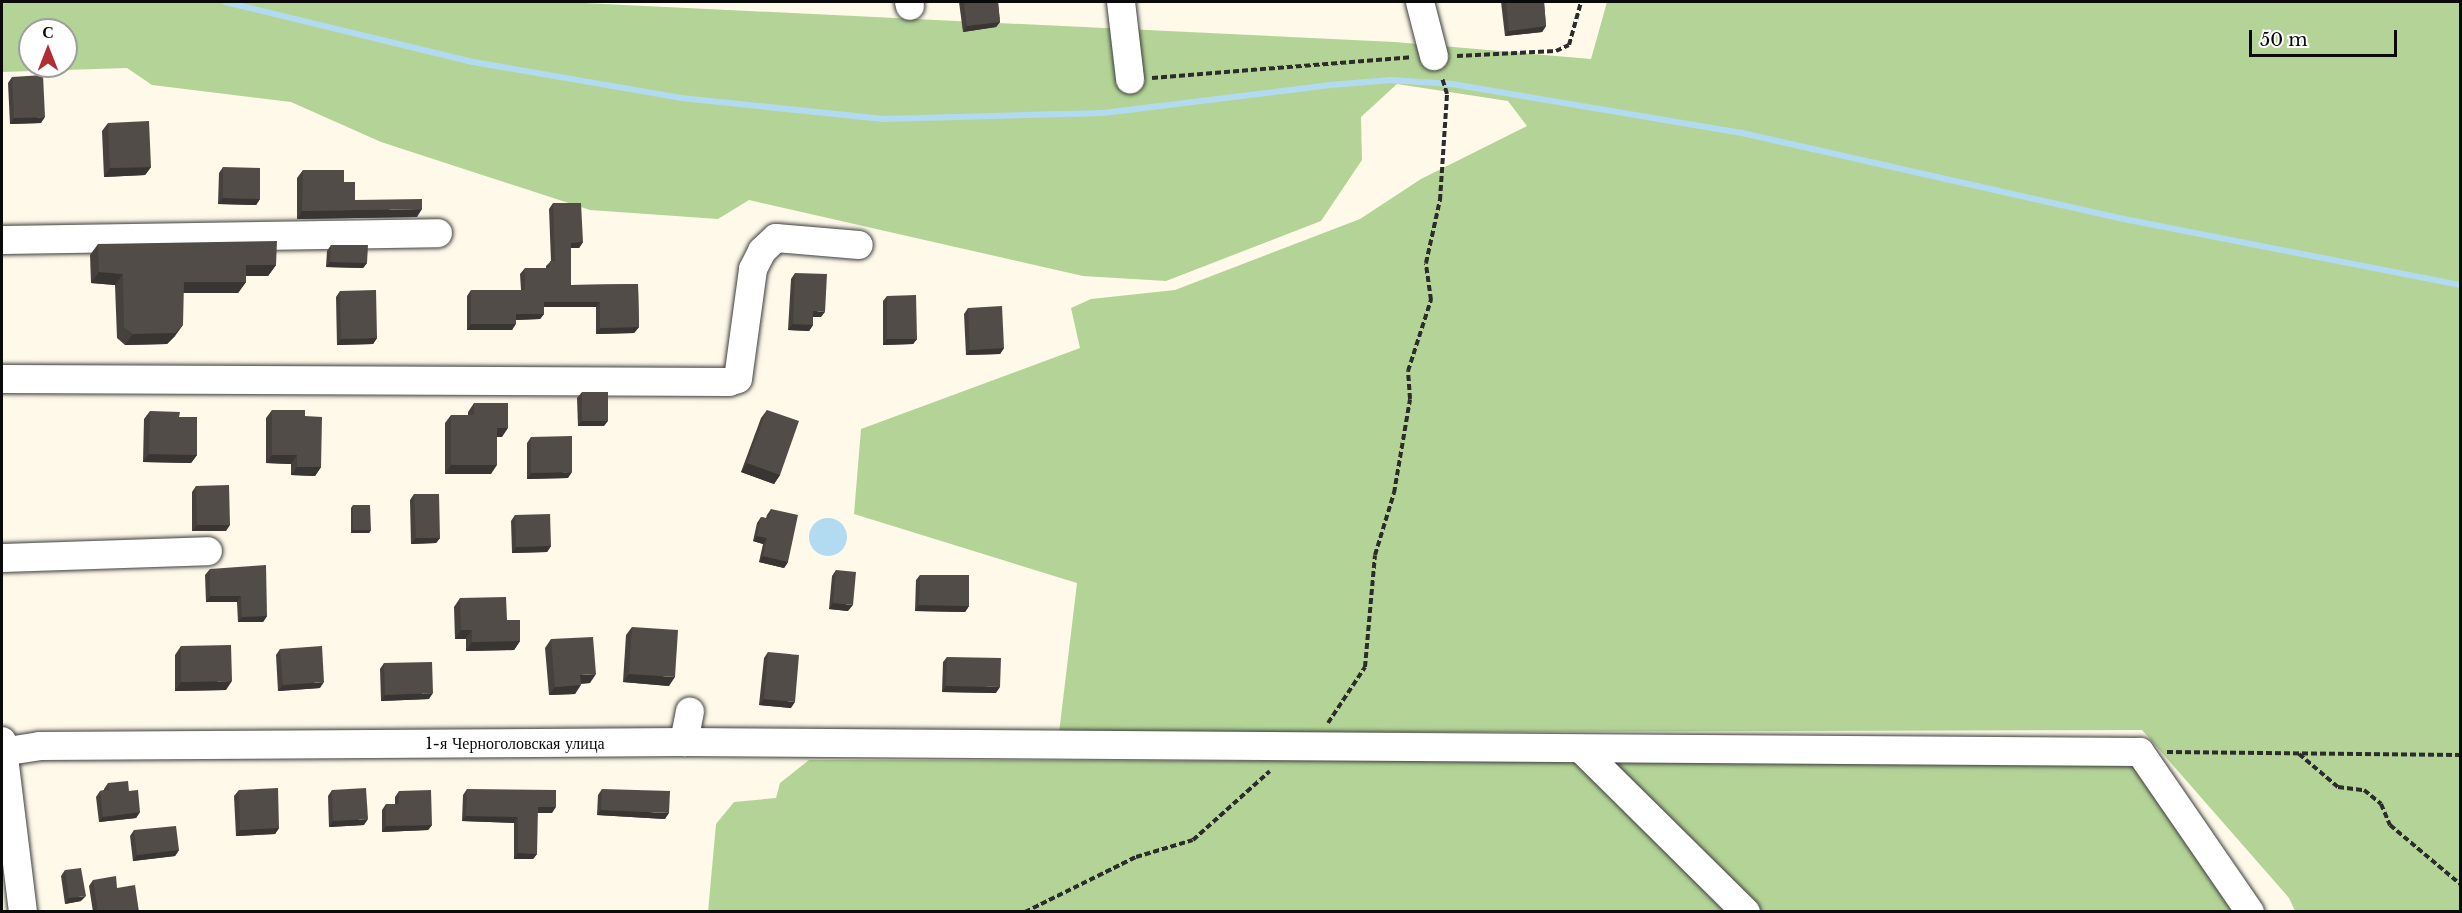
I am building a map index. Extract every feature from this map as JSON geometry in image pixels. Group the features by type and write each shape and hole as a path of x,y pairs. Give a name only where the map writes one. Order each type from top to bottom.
{"street":[{"path":"1121,2 1130,79"},
{"path":"1420,2 1434,56"},
{"path":"2,240 438,233"},
{"path":"2,379 729,382 738,379 753,269 762,251 776,238 859,245"},
{"path":"2,558 208,551"},
{"path":"684,742 690,712"},
{"name":"1-я Черноголовская улица","path":"2,748 684,742 1028,745 1317,744 1581,749 2140,752"},
{"path":"2,748 23,912"},
{"path":"1581,749 1746,912"},
{"path":"2140,752 2250,912"}],"path":[{"path":"1130,79 1434,56 1556,51 1569,45 1581,2"},
{"path":"1317,744 1365,667 1375,555 1394,493 1410,399 1408,371 1431,300 1426,263 1440,200 1447,94 1434,56"},
{"path":"2140,752 2460,754"},
{"path":"2298,753 2338,787 2364,790 2381,804 2390,825 2460,884"},
{"path":"1025,912 1136,857 1193,840 1278,765"}],"green space":[{"path":"2,2 563,2 1395,42 1591,59 1607,2 2460,2 2460,911 2295,911 2289,898 2142,730 1059,733 1077,583 854,514 861,429 1080,348 1071,308 1091,299 1175,290 1360,219 1421,179 1527,126 1508,101 1397,84 1361,117 1362,160 1321,221 1166,281 1083,276 749,200 718,219 590,210 381,142 291,102 152,85 127,68 78,70 78,18 18,18 18,71 2,72"},
{"path":"809,760 2133,762 2233,912 708,912 716,824 734,802 776,798 780,783"}],"water":[{"path":"828,518 842,523 847,537 842,551 828,556 814,551 809,537 814,523"}],"building":[{"path":"964,2 998,2 1000,22 967,26"},
{"path":"1506,2 1544,2 1546,26 1509,31"},
{"path":"12,77 43,78 45,117 14,118"},
{"path":"149,121 151,167 110,168 108,123"},
{"path":"223,167 260,168 260,199 223,198"},
{"path":"303,170 344,170 344,182 355,182 355,200 422,199 422,209 302,211"},
{"path":"553,203 581,203 583,242 571,243 571,285 638,284 639,327 600,328 600,302 544,302 544,314 516,314 516,324 471,324 471,290 525,290 525,268 550,268 550,261 555,261"},
{"path":"277,241 276,265 246,265 246,282 184,282 183,325 175,333 133,334 124,327 123,274 99,272 98,244"},
{"path":"331,245 368,245 367,263 330,262"},
{"path":"795,273 827,274 825,312 813,311 813,325 793,324"},
{"path":"376,290 377,338 341,339 340,291"},
{"path":"916,295 917,339 887,339 887,296"},
{"path":"1002,306 1004,348 970,350 968,308"},
{"path":"582,392 608,392 608,421 582,421"},
{"path":"474,403 508,403 508,428 497,428 497,465 451,465 451,415 474,415"},
{"path":"272,410 305,410 305,416 322,417 321,467 297,467 297,455 272,455"},
{"path":"767,410 799,421 780,475 747,463"},
{"path":"150,411 180,412 179,417 197,417 197,455 149,454"},
{"path":"572,436 572,472 531,473 531,437"},
{"path":"229,485 230,525 197,525 196,486"},
{"path":"414,494 439,494 440,538 416,538"},
{"path":"353,505 370,505 371,530 353,530"},
{"path":"771,509 798,515 788,562 763,556 767,538 757,536 761,517 769,519"},
{"path":"550,514 551,546 516,547 515,515"},
{"path":"266,565 267,616 242,617 241,596 210,596 210,569"},
{"path":"836,570 856,572 853,605 833,603"},
{"path":"920,575 969,575 969,606 919,605"},
{"path":"506,597 507,620 520,620 520,641 472,642 472,630 461,630 460,598"},
{"path":"632,627 678,630 675,677 629,674"},
{"path":"593,637 596,674 580,675 581,685 555,687 551,639"},
{"path":"231,645 232,681 181,682 181,646"},
{"path":"322,646 324,682 283,685 280,649"},
{"path":"768,652 799,655 795,702 764,699"},
{"path":"947,657 1001,658 1000,687 946,686"},
{"path":"432,662 433,693 385,695 384,663"},
{"path":"128,781 129,791 138,790 140,812 103,817 100,791 109,790 108,783"},
{"path":"278,788 279,828 240,830 239,790"},
{"path":"366,788 368,819 333,821 332,790"},
{"path":"467,789 556,790 556,807 538,807 537,854 518,853 518,817 466,816"},
{"path":"602,789 670,791 669,813 601,810"},
{"path":"431,790 432,825 386,826 386,804 399,804 399,791"},
{"path":"176,826 179,850 137,855 134,830"},
{"path":"81,868 86,896 69,898 65,870"},
{"path":"116,876 117,888 135,885 139,912 98,912 93,880"}],"waterway":[{"path":"225,2 473,62 681,98 884,119 1103,113 1330,85 1391,80 1452,84 1742,133 2129,220 2460,285"}]}
